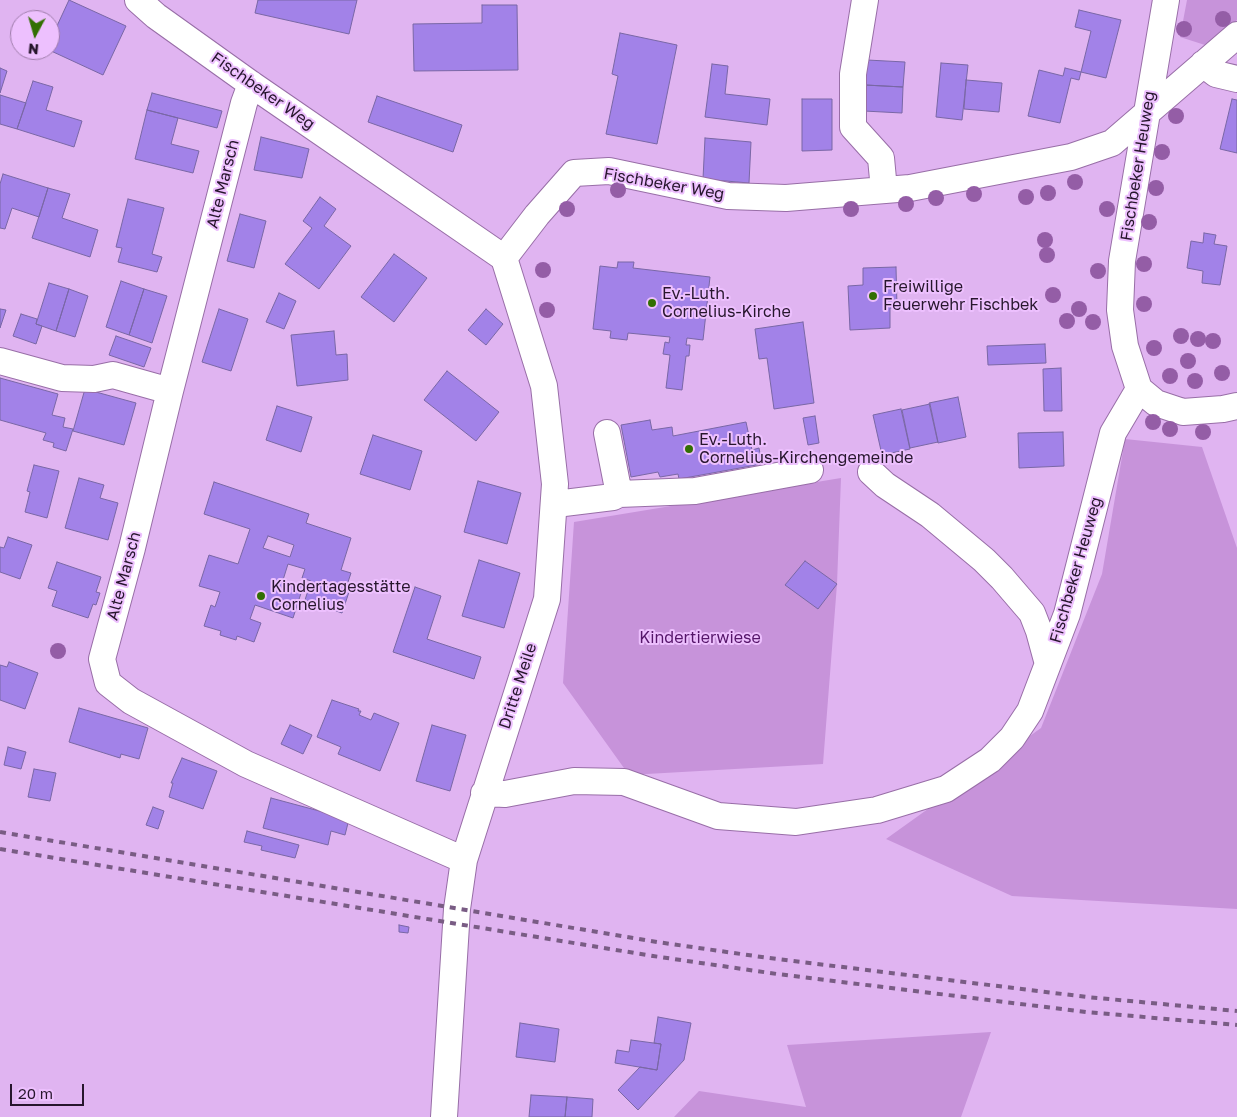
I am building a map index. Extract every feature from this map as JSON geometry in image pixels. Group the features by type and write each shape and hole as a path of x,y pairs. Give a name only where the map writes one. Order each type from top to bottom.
{"street":[{"name":"Fischbeker Weg","path":"138,0 156,16 251,84 504,258 537,214 574,173 609,171 728,196 786,198 910,188 1071,158 1112,143 1237,35"},
{"path":"865,0 853,74 853,127 881,158 884,190"},
{"name":"Fischbeker Heuweg","path":"484,793 505,794 574,781 624,782 718,816 796,822 877,810 946,790 990,760 1012,738 1030,711 1067,614 1113,433 1139,389 1125,346 1120,310 1122,261 1166,0"},
{"path":"1203,64 1216,74 1237,79"},
{"name":"Alte Marsch","path":"251,84 244,103 132,548 102,659 108,683 130,701 246,764 464,860"},
{"name":"Dritte Meile","path":"444,1117 457,909 464,860 547,599 554,501 555,484 544,386 504,258"},
{"path":"0,361 62,378 94,379 113,375 170,391"},
{"path":"1139,389 1156,403 1183,412 1237,406"},
{"path":"608,432 619,494"},
{"path":"554,501 564,503 613,497 619,494 695,491 810,470"},
{"path":"871,472 885,486 930,515 984,560 1002,578 1032,613 1040,631 1048,664"}],"green space":[{"path":"1187,0 1237,0 1237,20 1205,45 1180,37"},
{"path":"1125,439 1202,447 1237,548 1237,909 1012,896 886,839 1041,728 1102,574"},
{"name":"Kindertierwiese","path":"841,478 837,584 823,764 629,775 563,683 574,522"},
{"path":"991,1032 961,1117 674,1117 699,1091 806,1107 787,1045"}],"building":[{"path":"69,0 126,26 103,75 60,55 60,19"},
{"path":"258,0 357,0 349,34 255,13"},
{"path":"482,5 517,5 518,70 414,71 413,24 482,23"},
{"path":"1079,10 1121,20 1106,78 1081,72 1091,31 1075,27"},
{"path":"620,33 677,45 657,144 606,134 618,76 612,74"},
{"path":"867,60 905,62 903,87 865,85"},
{"path":"941,63 968,65 962,120 936,117"},
{"path":"712,64 728,66 725,94 770,99 767,125 705,117"},
{"path":"0,68 7,71 0,93"},
{"path":"1065,68 1081,72 1079,80 1071,78 1060,123 1028,116 1039,70 1063,76"},
{"path":"966,80 1002,83 999,112 964,109"},
{"path":"33,81 53,87 46,110 82,121 74,147 17,129"},
{"path":"865,85 903,87 902,113 864,111"},
{"path":"152,93 222,111 217,128 147,110"},
{"path":"0,95 26,103 17,129 0,124"},
{"path":"377,96 462,125 453,152 368,122"},
{"path":"802,99 832,99 832,150 802,151"},
{"path":"1232,99 1237,100 1237,153 1220,149"},
{"path":"147,110 178,118 171,144 199,151 193,173 135,159"},
{"path":"261,137 309,149 302,178 254,170"},
{"path":"705,138 751,142 749,183 703,179"},
{"path":"3,174 48,188 39,217 12,208 5,229 0,228 0,184"},
{"path":"48,188 70,194 62,218 98,230 90,257 32,238"},
{"path":"320,197 336,209 324,226 351,246 319,289 285,264 312,228 303,221"},
{"path":"128,199 164,208 152,254 162,257 157,272 118,262 122,248 116,247"},
{"path":"240,214 266,221 254,268 227,261"},
{"path":"1204,233 1216,235 1214,244 1227,246 1220,285 1202,283 1203,271 1187,268 1191,241 1203,243"},
{"path":"394,254 427,278 394,322 361,297"},
{"name":"Ev.-Luth. Cornelius-Kirche","path":"618,262 634,262 633,268 710,277 703,340 687,338 686,345 690,345 689,356 686,356 682,390 666,388 670,355 663,354 665,342 669,343 670,337 628,333 627,340 610,338 611,331 593,329 600,266 617,268"},
{"name":"Freiwillige Feuerwehr Fischbek","path":"896,267 897,307 890,308 890,328 850,330 848,286 863,285 863,268"},
{"path":"121,281 144,289 129,335 106,327"},
{"path":"49,283 69,289 56,331 36,324"},
{"path":"69,289 88,296 75,337 56,331"},
{"path":"144,289 167,296 152,343 129,335"},
{"path":"279,293 296,301 284,329 266,322"},
{"path":"0,309 6,310 0,328"},
{"path":"219,309 248,319 231,371 202,362"},
{"path":"486,309 503,324 486,345 468,330"},
{"path":"21,314 37,319 36,324 42,326 36,344 13,336"},
{"path":"803,322 814,403 774,409 767,358 759,359 755,329"},
{"path":"334,331 336,355 347,354 348,380 297,386 291,335"},
{"path":"116,336 151,348 144,367 109,355"},
{"path":"1045,344 1046,363 988,365 987,346"},
{"path":"1061,368 1062,411 1044,411 1043,369"},
{"path":"447,371 499,412 476,441 424,400"},
{"path":"0,378 58,394 52,415 65,418 63,427 73,429 66,451 53,447 54,443 43,440 46,433 0,420"},
{"path":"85,389 136,403 124,445 73,431"},
{"path":"958,397 966,437 938,443 929,403"},
{"path":"930,404 938,442 910,448 902,410"},
{"path":"277,406 312,417 301,452 266,440"},
{"path":"901,409 910,449 882,455 873,415"},
{"path":"815,416 819,443 808,445 803,418"},
{"name":"Ev.-Luth. Cornelius-Kirchengemeinde","path":"650,420 652,430 672,427 673,436 746,422 752,450 759,448 762,464 679,479 678,474 660,477 658,472 631,477 621,425"},
{"path":"1063,432 1064,466 1019,468 1018,433"},
{"path":"373,435 422,451 410,490 360,474"},
{"path":"34,465 59,471 47,518 25,512 30,492 27,491"},
{"path":"79,478 104,485 100,498 118,503 108,540 65,528"},
{"path":"478,481 521,493 507,544 464,532"},
{"path":"214,482 309,514 306,523 351,538 341,570 351,573 347,585 351,586 342,613 305,600 311,581 302,578 305,569 288,564 283,580 303,587 293,618 255,605 250,619 261,623 254,642 237,636 236,640 220,635 221,631 204,626 211,605 215,607 220,592 199,586 209,555 238,564 250,529 204,514","holes":["268,536 294,545 290,557 263,548"]},
{"path":"8,537 32,545 20,579 0,572 0,547 4,548"},
{"path":"479,560 520,573 504,628 462,616"},
{"path":"805,561 837,584 818,609 785,585"},
{"path":"57,562 101,577 96,592 100,593 96,605 93,604 88,618 52,606 57,591 48,588"},
{"path":"415,587 441,596 427,639 481,657 474,679 393,652"},
{"path":"9,662 38,673 25,709 0,700 0,665 7,667"},
{"path":"332,700 359,709 358,711 361,711 359,715 371,720 374,713 399,723 380,771 338,754 341,747 317,737"},
{"path":"79,708 148,728 139,759 121,754 120,758 69,742"},
{"path":"290,725 312,735 303,754 281,744"},
{"path":"432,725 466,735 450,791 416,781"},
{"path":"8,747 26,752 21,769 4,765"},
{"path":"182,758 217,771 203,809 169,797 173,783 171,783"},
{"path":"34,769 56,773 50,801 28,797"},
{"path":"271,798 349,819 345,835 331,831 328,845 263,828"},
{"path":"153,807 164,811 158,829 146,825"},
{"path":"247,831 299,845 295,858 261,850 262,846 244,842"},
{"path":"399,925 409,927 408,933 399,932"},
{"path":"658,1017 691,1023 684,1060 638,1110 618,1090 640,1067 657,1070 661,1044 654,1043"},
{"path":"520,1023 559,1029 555,1062 516,1057"},
{"path":"631,1040 661,1044 657,1070 615,1063 617,1050 629,1052"},
{"path":"531,1095 567,1097 565,1117 529,1117"},
{"path":"567,1097 593,1099 592,1117 565,1117"}],"railway":[{"path":"0,832 657,942 769,958 1087,997 1237,1011"},
{"path":"0,849 653,956 777,974 1086,1012 1237,1025"}],"place":[{"name":"Freiwillige Feuerwehr Fischbek","path":"873,296"},
{"name":"Ev.-Luth. Cornelius-Kirche","path":"652,303"},
{"name":"Ev.-Luth. Cornelius-Kirchengemeinde","path":"689,449"},
{"name":"Kindertagesstätte Cornelius","path":"261,596"}]}
